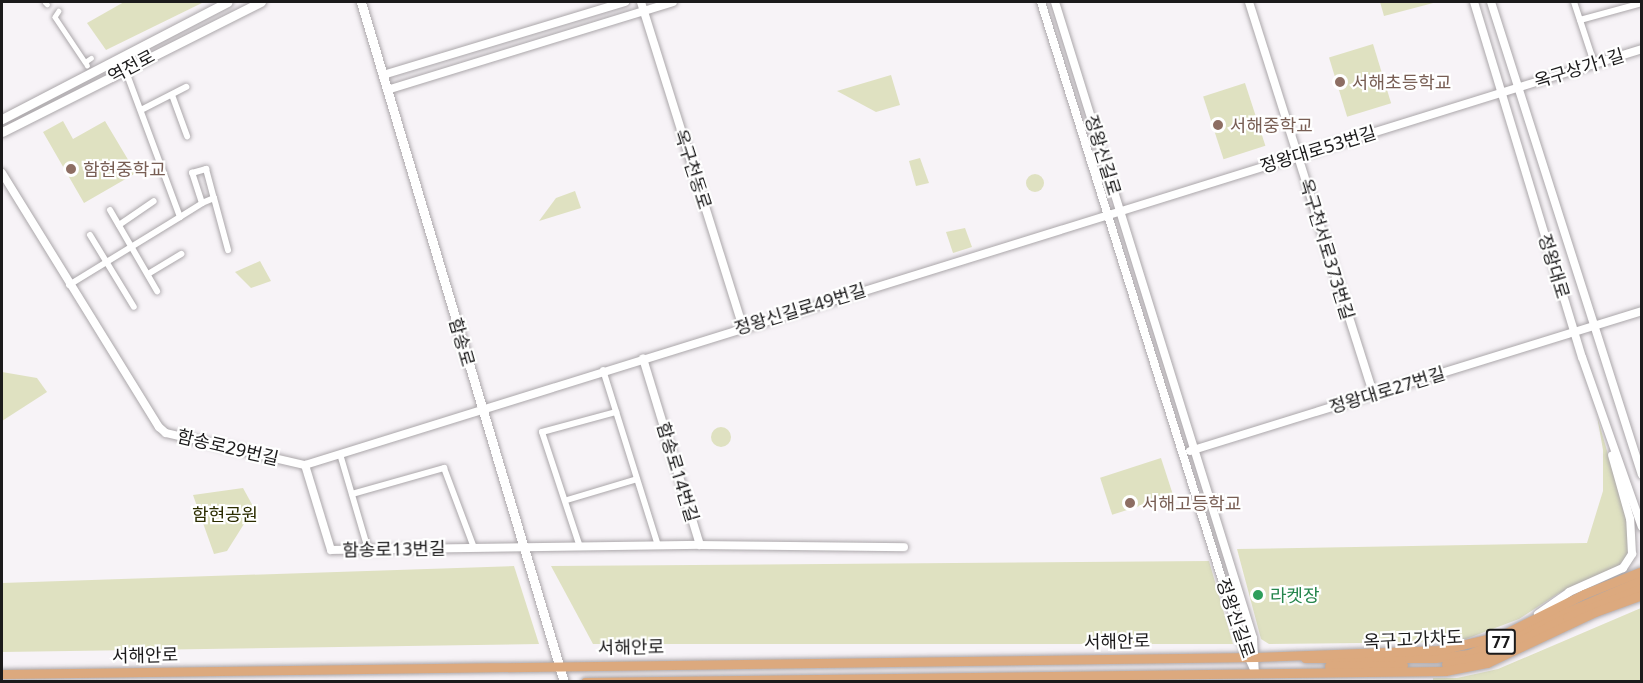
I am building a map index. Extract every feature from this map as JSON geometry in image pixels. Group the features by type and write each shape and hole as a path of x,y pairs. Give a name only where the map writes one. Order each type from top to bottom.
{"main road":[{"name":"역전로","path":"2,119 228,2"},
{"name":"역전로","path":"2,132 261,2"},
{"name":"함송로","path":"361,2 564,681"},
{"name":"서해안로","path":"2,674 1254,656 1457,649 1500,636 1533,618 1641,571"},
{"name":"옥구고가차도","path":"1351,662 1469,654 1641,580"},
{"name":"옥구고가차도","path":"1351,662 1435,665 1471,660 1641,588"},
{"name":"서해안로","path":"585,681 1468,668 1511,653 1595,612 1641,595"},
{"name":"서해안로","path":"1254,656 1351,662"},
{"name":"서해안로","path":"1258,671 1351,662"},
{"path":"1258,671 1258,681"}],"street":[{"path":"383,75 625,2"},
{"name":"옥구천동로","path":"641,2 743,327"},
{"path":"387,90 674,2"},
{"name":"정왕신길로","path":"1041,2 1182,453 1254,656"},
{"name":"정왕신길로","path":"1055,2 1194,450 1258,671"},
{"name":"옥구천서로373번길","path":"1249,2 1373,394"},
{"name":"정왕대로","path":"1474,2 1574,332 1641,527"},
{"name":"정왕대로","path":"1491,2 1592,326 1641,474"},
{"path":"1574,2 1594,63"},
{"path":"1580,20 1641,3"},
{"path":"59,11 54,15 86,64 91,58"},
{"name":"옥구상가1길","path":"1517,87 1641,49"},
{"path":"125,69 180,217"},
{"path":"141,110 186,87"},
{"name":"정왕대로53번길","path":"1120,212 1517,87"},
{"path":"172,95 187,136"},
{"path":"202,203 192,173 206,169 228,250"},
{"name":"함송로29번길","path":"2,173 69,285 166,433 305,465"},
{"path":"69,285 202,203 214,198"},
{"path":"119,225 154,201"},
{"path":"110,210 157,291"},
{"name":"정왕신길로49번길","path":"481,408 1120,212"},
{"path":"90,235 134,307"},
{"path":"148,274 181,254"},
{"name":"정왕대로27번길","path":"1182,453 1641,310"},
{"name":"함송로14번길","path":"525,547 700,545 643,358"},
{"path":"603,370 658,546"},
{"path":"305,465 481,408"},
{"path":"580,547 567,500 542,432 616,412"},
{"path":"1533,618 1569,592 1623,568 1632,554 1630,519 1608,433"},
{"path":"340,454 368,549"},
{"name":"함송로13번길","path":"305,465 331,550 525,547"},
{"name":"함송로13번길","path":"352,494 444,468 474,548"},
{"path":"567,500 637,478"},
{"path":"700,545 904,547"}],"green space":[{"path":"124,2 204,2 106,50 87,23"},
{"path":"1380,2 1437,2 1384,16"},
{"path":"1373,44 1391,103 1347,117 1329,57"},
{"path":"891,75 900,105 876,112 837,91"},
{"path":"1245,83 1265,146 1224,159 1203,97"},
{"path":"63,121 73,139 105,121 136,173 84,203 43,132"},
{"path":"920,158 929,183 916,186 909,161"},
{"path":"1035,174 1041,177 1044,183 1041,189 1035,192 1029,189 1026,183 1029,177"},
{"path":"575,191 581,208 539,221 556,198"},
{"path":"965,228 972,247 953,253 946,232"},
{"path":"260,261 271,281 251,288 235,272"},
{"path":"2,372 37,378 47,392 2,421"},
{"path":"1597,416 1628,524 1628,556 1616,568 1559,593 1519,619 1458,642 1269,644 1261,639 1237,549 1587,543 1603,491 1603,450"},
{"path":"717,427 725,427 731,433 731,441 725,447 717,447 711,441 711,433"},
{"path":"1161,458 1173,495 1112,515 1100,478"},
{"name":"함현공원","path":"243,488 254,508 227,551 214,554 193,495"},
{"path":"1209,561 1233,644 593,644 551,566"},
{"path":"514,566 539,644 2,652 2,583"},
{"path":"1641,608 1641,681 1433,681 1433,678 1457,678 1498,669"}],"place":[{"name":"서해초등학교","path":"1340,82"},
{"name":"서해중학교","path":"1218,125"},
{"name":"함현중학교","path":"71,169"},
{"name":"서해고등학교","path":"1130,503"},
{"name":"라켓장","path":"1258,595"}]}
